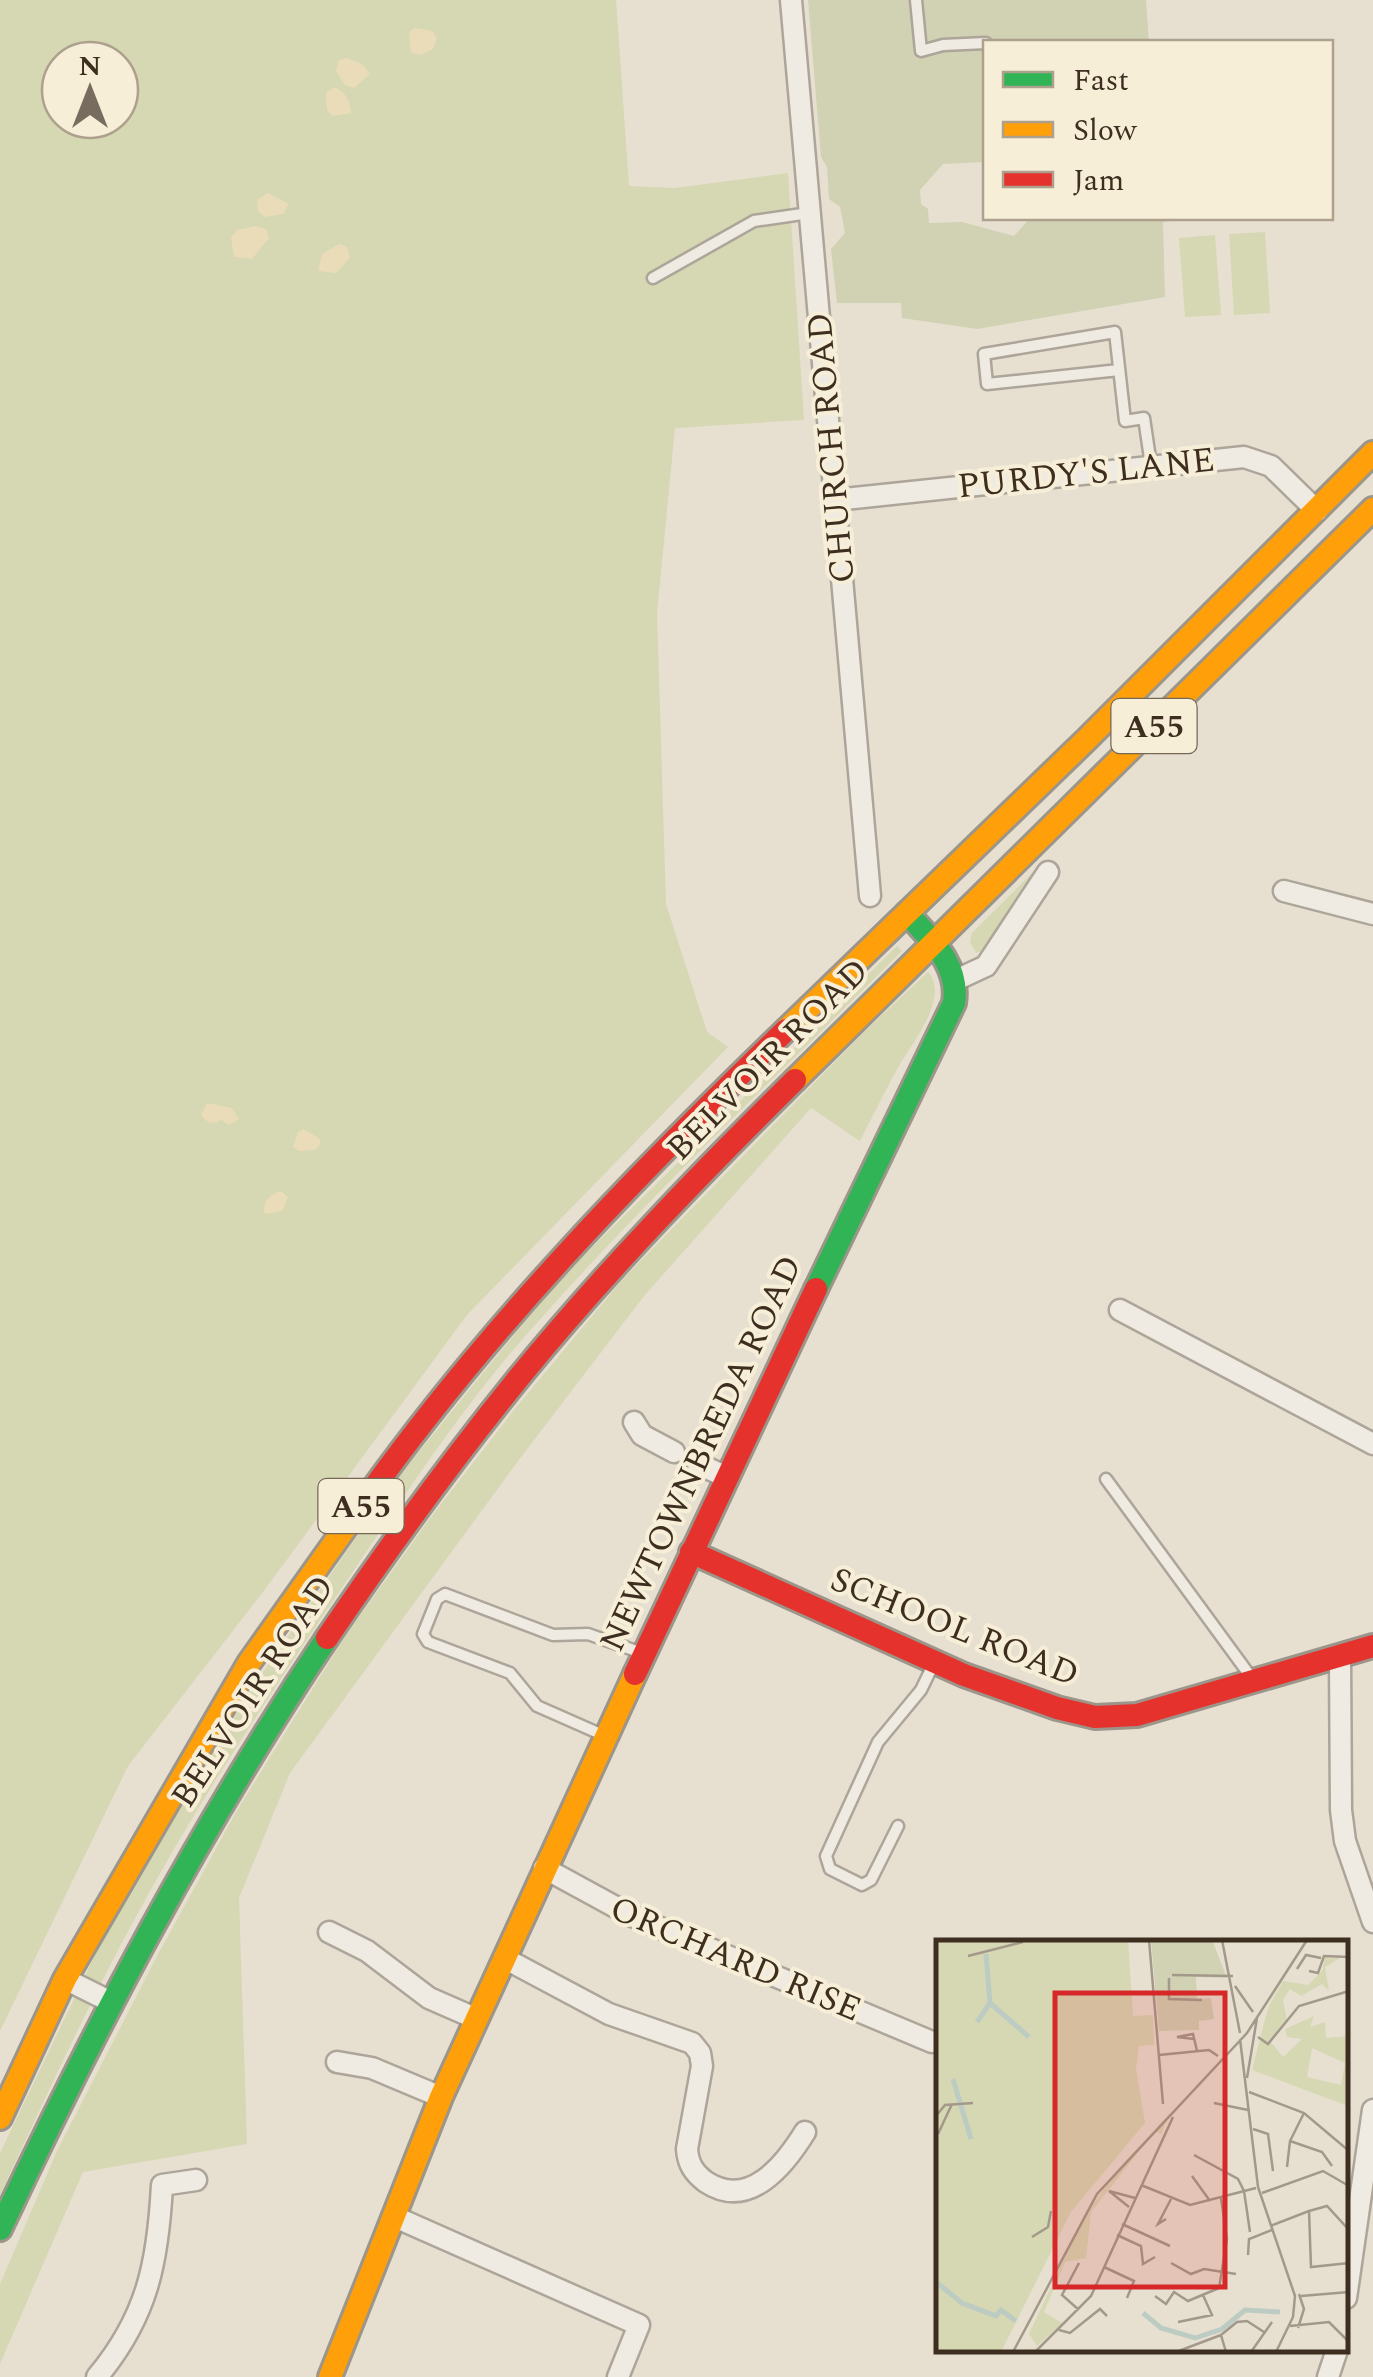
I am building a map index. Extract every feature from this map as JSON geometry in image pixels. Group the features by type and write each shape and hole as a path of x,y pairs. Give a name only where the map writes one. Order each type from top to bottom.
{"main road":[{"name":"A55","path":"907,913 1373,454"},
{"name":"A55","path":"934,942 1373,509"},
{"path":"907,913 934,942 958,979"},
{"name":"BELVOIR ROAD","path":"0,2118 65,1979 195,1751 249,1662 412,1436 550,1270 725,1089 907,913"},
{"name":"BELVOIR ROAD","path":"0,2229 109,2002 189,1856 335,1622 427,1495 607,1274 689,1186 934,942"},
{"name":"NEWTOWNBREDA ROAD","path":"330,2377 442,2097 544,1868 642,1653 919,1071 946,1023 958,979"},
{"name":"SCHOOL ROAD","path":"691,1552 935,1662 1057,1708 1095,1717 1136,1715 1373,1646"}],"street":[{"name":"CHURCH ROAD","path":"791,0 870,896"},
{"name":"PURDY'S LANE","path":"834,500 1222,458 1258,459 1287,479 1317,511"},
{"path":"958,979 986,966 1048,872"},
{"path":"1284,891 1373,914"},
{"path":"1120,1310 1373,1444"},
{"path":"634,1422 642,1434 674,1452"},
{"path":"698,1464 727,1477"},
{"path":"1340,1656 1341,1810 1345,1841 1373,1922"},
{"name":"ORCHARD RISE","path":"544,1868 632,1916 932,2042"},
{"path":"329,1932 367,1951 429,1998 477,2019"},
{"path":"504,1958 609,2014 692,2044 700,2053 702,2066 686,2149 693,2171 714,2186 743,2192 755,2188 783,2162 805,2132"},
{"path":"65,1979 109,2002"},
{"path":"337,2062 372,2068 442,2097"},
{"path":"1348,2290 1357,2253 1373,2110"},
{"path":"97,2377 145,2298 155,2266 162,2184 196,2180"},
{"path":"394,2217 639,2325 618,2377"},
{"path":"1328,2377 1337,2352"}],"lane":[{"path":"916,0 921,51 943,45 983,44"},
{"path":"653,278 754,221 809,213"},
{"path":"1119,370 987,384 984,354 1115,332 1125,421 1144,418 1151,465"},
{"path":"1106,1479 1254,1682"},
{"path":"604,1736 537,1706 510,1673 428,1642 423,1634 437,1599 445,1594 554,1636 588,1634 642,1653"},
{"path":"898,1826 871,1880 862,1884 830,1868 826,1856 878,1742 921,1690 935,1662"}],"green space":[{"path":"0,0 616,0 629,186 675,188 788,173 804,420 675,428 657,613 666,904 707,1032 728,1047 467,1315 263,1592 128,1766 0,2031"},
{"path":"808,0 1146,0 1149,40 983,40 983,162 943,164 920,190 929,223 962,222 1014,236 1028,220 1177,220 1163,222 1165,297 977,329 902,318 901,303 837,303 831,249 845,233 840,207 829,199 827,167 821,157"},
{"path":"1265,232 1270,313 1234,315 1229,234"},
{"path":"1215,235 1221,315 1185,317 1179,238"},
{"path":"1032,873 1036,875 976,953 970,942 972,933"},
{"path":"897,946 902,951 572,1284 502,1363 433,1454 263,1705 183,1834 98,1989 0,2195 0,2153 100,1945 248,1694 396,1480 557,1282"},
{"path":"928,972 935,994 927,1019 860,1141 811,1108 644,1296 290,1773 239,1898 247,2144 83,2172 0,2364 0,2284 57,2151 236,1812 346,1635 514,1410 623,1279 865,1031"}],"sand":[{"path":"414,28 433,31 437,39 433,49 421,55 411,53 409,32"},
{"path":"347,58 362,64 370,74 354,88 345,85 336,71 339,60"},
{"path":"335,87 347,97 351,113 333,116 327,110 326,93"},
{"path":"268,193 289,204 283,214 265,217 258,211 257,200"},
{"path":"256,226 266,229 269,238 252,259 234,257 231,238 237,230"},
{"path":"339,244 347,247 350,258 336,273 318,271 322,254"},
{"path":"207,1103 232,1108 239,1119 229,1125 221,1120 208,1121 201,1115"},
{"path":"303,1129 319,1138 321,1144 315,1150 299,1151 293,1147"},
{"path":"281,1191 288,1197 282,1211 265,1214 268,1199"}],"traffic: fast":[{"path":"816,1289 954,1003 955,989 948,965 907,913"},
{"path":"0,2229 152,1927 236,1781 327,1638"}],"traffic: slow":[{"path":"786,1030 1086,740 1373,453"},
{"path":"795,1080 1373,509"},
{"path":"0,2118 65,1979 249,1663 365,1500"},
{"path":"330,2377 441,2097 635,1674"}],"traffic: jam":[{"path":"365,1500 512,1315 619,1198 786,1030"},
{"path":"327,1638 445,1472 553,1336 654,1224 795,1080"},
{"path":"635,1674 816,1289"},
{"path":"691,1552 964,1675 1057,1708 1095,1717 1137,1715 1373,1646"}]}
